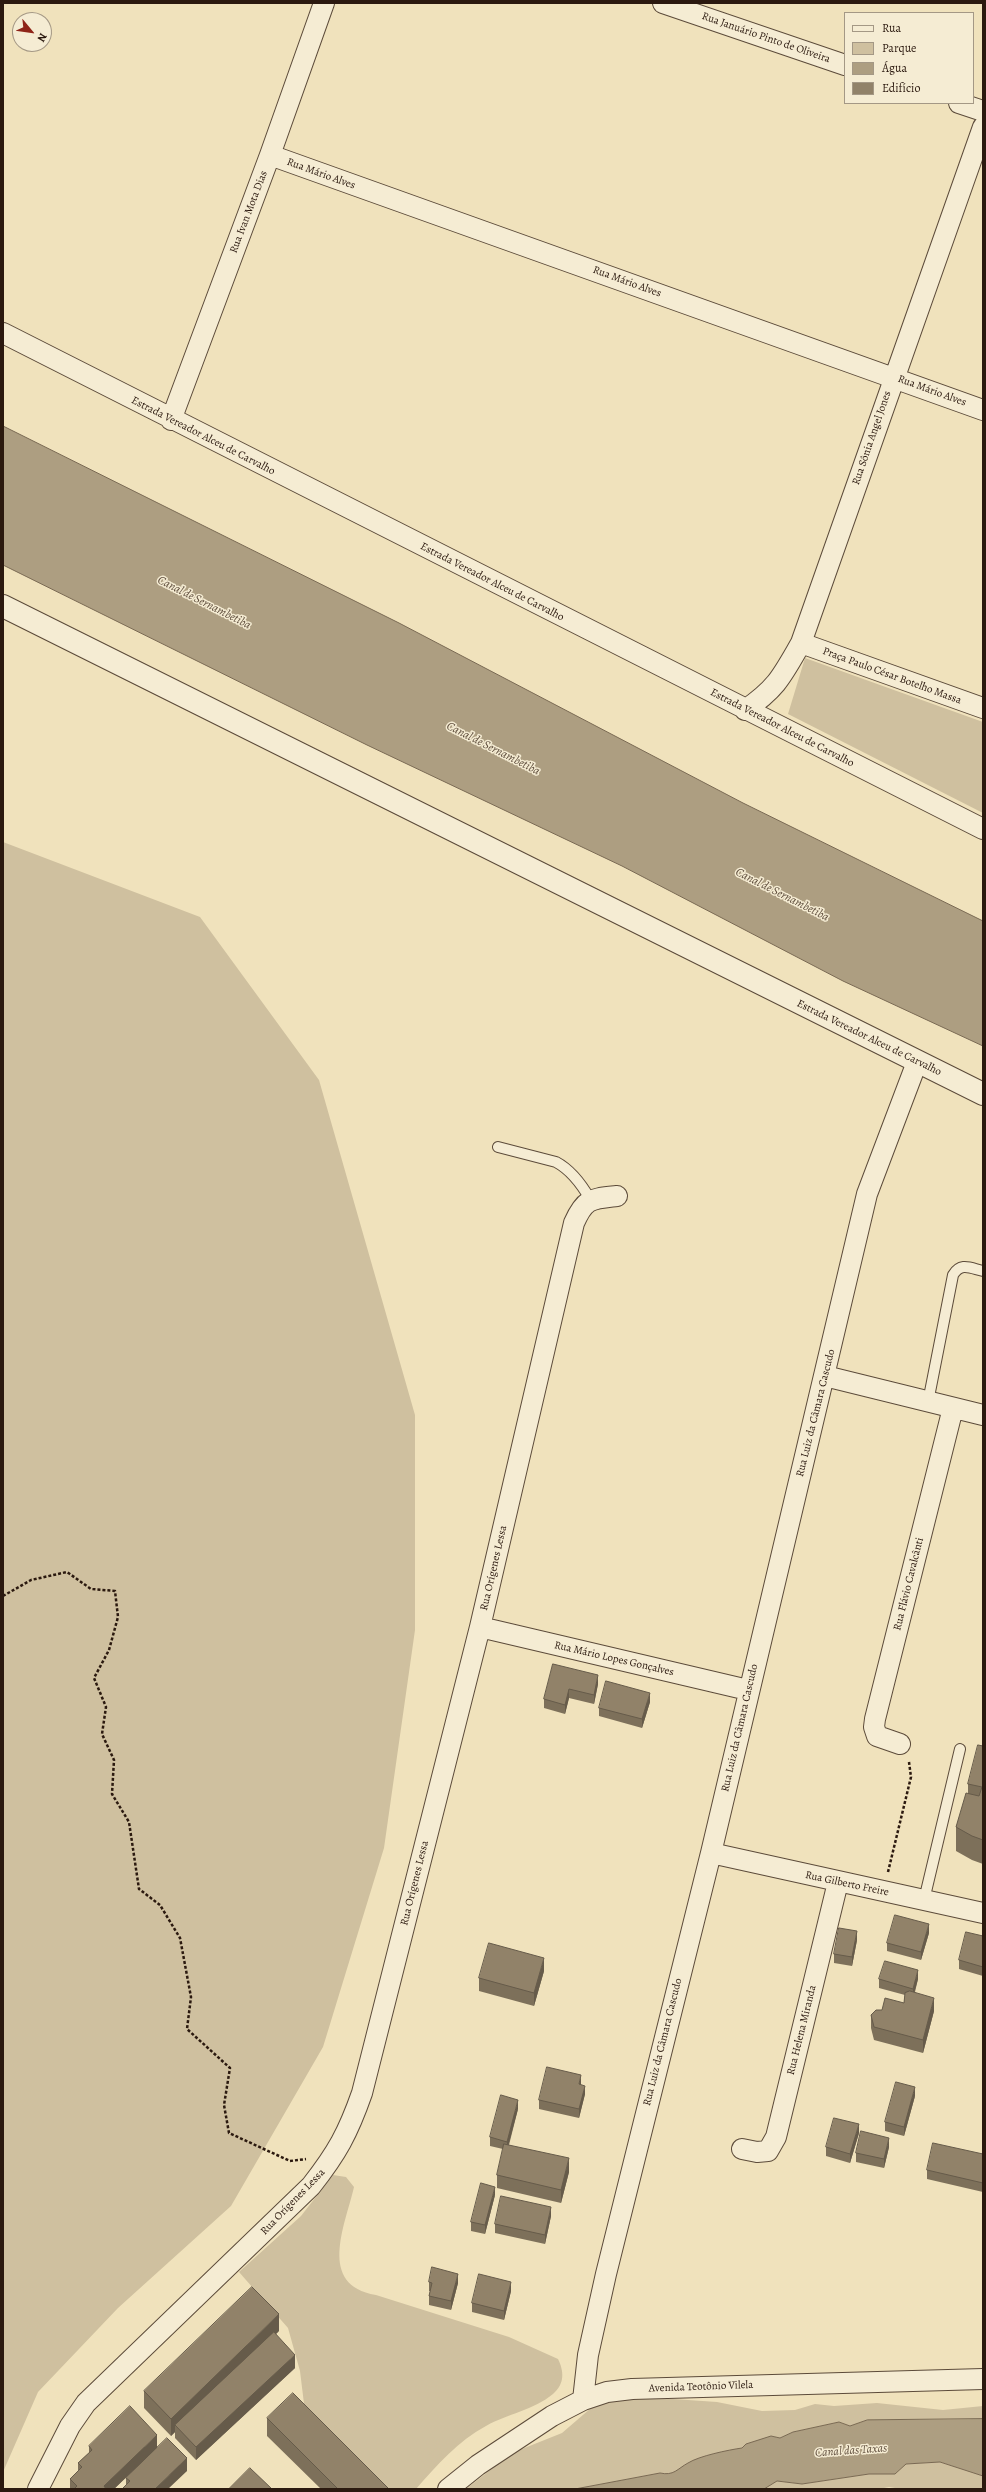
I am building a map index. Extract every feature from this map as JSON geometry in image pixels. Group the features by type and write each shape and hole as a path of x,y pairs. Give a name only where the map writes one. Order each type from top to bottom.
{"street":[{"name":"Rua Ivan Mota Dias","path":"171,420 270,156 324,3"},
{"name":"Rua Januário Pinto de Oliveira","path":"663,3 844,64"},
{"path":"962,104 983,111"},
{"name":"Rua Sônia Angel Jones","path":"745,710 763,698 779,682 801,643 893,377 983,127"},
{"name":"Rua Mário Alves","path":"270,156 983,410"},
{"name":"Estrada Vereador Alceu de Carvalho","path":"3,333 171,420 983,830"},
{"name":"Estrada Vereador Alceu de Carvalho","path":"3,606 983,1094"},
{"name":"Praça Paulo César Botelho Massa","path":"801,643 983,708"},
{"name":"Rua Luiz da Câmara Cascudo","path":"583,2400 588,2354 606,2274 710,1853 748,1690 825,1376 867,1194 917,1062"},
{"path":"590,1199 617,1196"},
{"name":"Rua Orígenes Lessa","path":"38,2489 70,2426 86,2403 311,2186 334,2157 351,2124 362,2093 480,1628 574,1222 581,1208 590,1199"},
{"path":"825,1376 983,1415"},
{"name":"Rua Flávio Cavalcânti","path":"900,1744 877,1736 874,1727 875,1719 953,1408"},
{"name":"Rua Mário Lopes Gonçalves","path":"480,1628 748,1690"},
{"name":"Rua Gilberto Freire","path":"710,1853 983,1913"},
{"name":"Rua Helena Miranda","path":"742,2149 757,2152 768,2151 776,2137 838,1882"},
{"name":"Avenida Teotônio Vilela","path":"448,2489 513,2442 583,2400 607,2392 632,2389 983,2379"}],"lane":[{"path":"498,1147 560,1164 583,1186 590,1199"},
{"path":"928,1402 953,1275 957,1268 962,1266 983,1272"},
{"path":"924,1900 960,1749"}],"path":[{"path":"3,1596 31,1580 67,1572 91,1589 115,1591 118,1617 109,1650 94,1678 106,1707 102,1734 114,1760 112,1794 129,1822 139,1889 160,1905 180,1938 190,1997 187,2029 230,2068 224,2104 229,2133 290,2161 334,2157"},
{"path":"883,1892 911,1777 909,1762 900,1744"}],"green space":[{"path":"805,658 983,722 983,813 788,714"},
{"path":"3,842 200,917 319,1080 415,1415 415,1630 384,1848 323,2047 231,2206 118,2308 38,2392 3,2472"},
{"path":"333,2175 346,2177 354,2187 341,2236 341,2267 346,2279 358,2289 509,2337 558,2359 561,2368 562,2377 560,2386 553,2394 529,2408 494,2422 476,2432 448,2454 416,2489 387,2489 305,2412 300,2371 288,2328 239,2272 301,2216"},
{"path":"659,2398 717,2402 762,2411 795,2410 815,2404 834,2406 877,2403 943,2410 983,2406 983,2419 867,2420 850,2426 839,2422 793,2432 780,2438 771,2436 742,2448 688,2463 678,2472 668,2474 660,2473 575,2489 466,2489 512,2453 562,2433 598,2402"},
{"path":"940,2462 983,2476 983,2489 901,2489 889,2487 879,2489 764,2489 777,2481 802,2484 869,2474 895,2474 906,2464"}],"water":[{"name":"Canal de Sernambetiba","path":"3,426 399,623 743,803 983,921 983,1046 843,981 622,866 367,745 3,565"},
{"name":"Canal das Taxas","path":"983,2419 983,2476 940,2462 906,2464 895,2474 869,2474 802,2484 777,2481 764,2489 575,2489 660,2473 669,2474 699,2458 742,2448 746,2444 771,2436 780,2438 793,2432 839,2422 850,2426 867,2420"}],"building":[{"path":"553,1664 598,1675 594,1695 569,1689 565,1705 544,1699"},
{"path":"606,1681 650,1693 642,1719 599,1708"},
{"path":"978,1745 983,1746 983,1840 956,1827 966,1793 979,1796 982,1787 968,1784"},
{"path":"895,1915 929,1924 921,1952 887,1943"},
{"path":"839,1928 857,1931 852,1957 834,1954"},
{"path":"966,1932 983,1936 983,1967 959,1960"},
{"path":"489,1943 544,1958 534,1993 479,1978"},
{"path":"885,1961 918,1970 913,1989 879,1979"},
{"path":"910,1991 934,1998 923,2040 874,2027 871,2015 876,2010 882,2010 885,1998 904,2003 905,1993"},
{"path":"547,2067 581,2075 579,2084 585,2086 579,2109 539,2100"},
{"path":"896,2082 915,2087 904,2127 885,2122"},
{"path":"501,2095 518,2100 507,2142 490,2137"},
{"path":"834,2118 859,2124 850,2154 826,2147"},
{"path":"861,2131 889,2138 884,2159 856,2153"},
{"path":"933,2143 983,2154 983,2183 927,2170"},
{"path":"504,2144 569,2158 561,2190 497,2175"},
{"path":"481,2183 495,2187 485,2225 471,2222"},
{"path":"501,2196 551,2207 545,2235 495,2224"},
{"path":"432,2267 458,2274 451,2301 429,2296 432,2283 429,2282"},
{"path":"479,2274 511,2282 504,2311 472,2303"},
{"path":"252,2287 279,2314 171,2419 144,2391"},
{"path":"274,2332 295,2355 196,2447 175,2425"},
{"path":"293,2393 389,2489 338,2489 267,2418"},
{"path":"130,2406 157,2435 104,2486 106,2489 74,2489 77,2486 70,2479 82,2467 78,2463 92,2450 89,2446"},
{"path":"167,2438 187,2458 155,2489 122,2489 130,2481 126,2478"},
{"path":"250,2468 272,2489 229,2489"}]}
